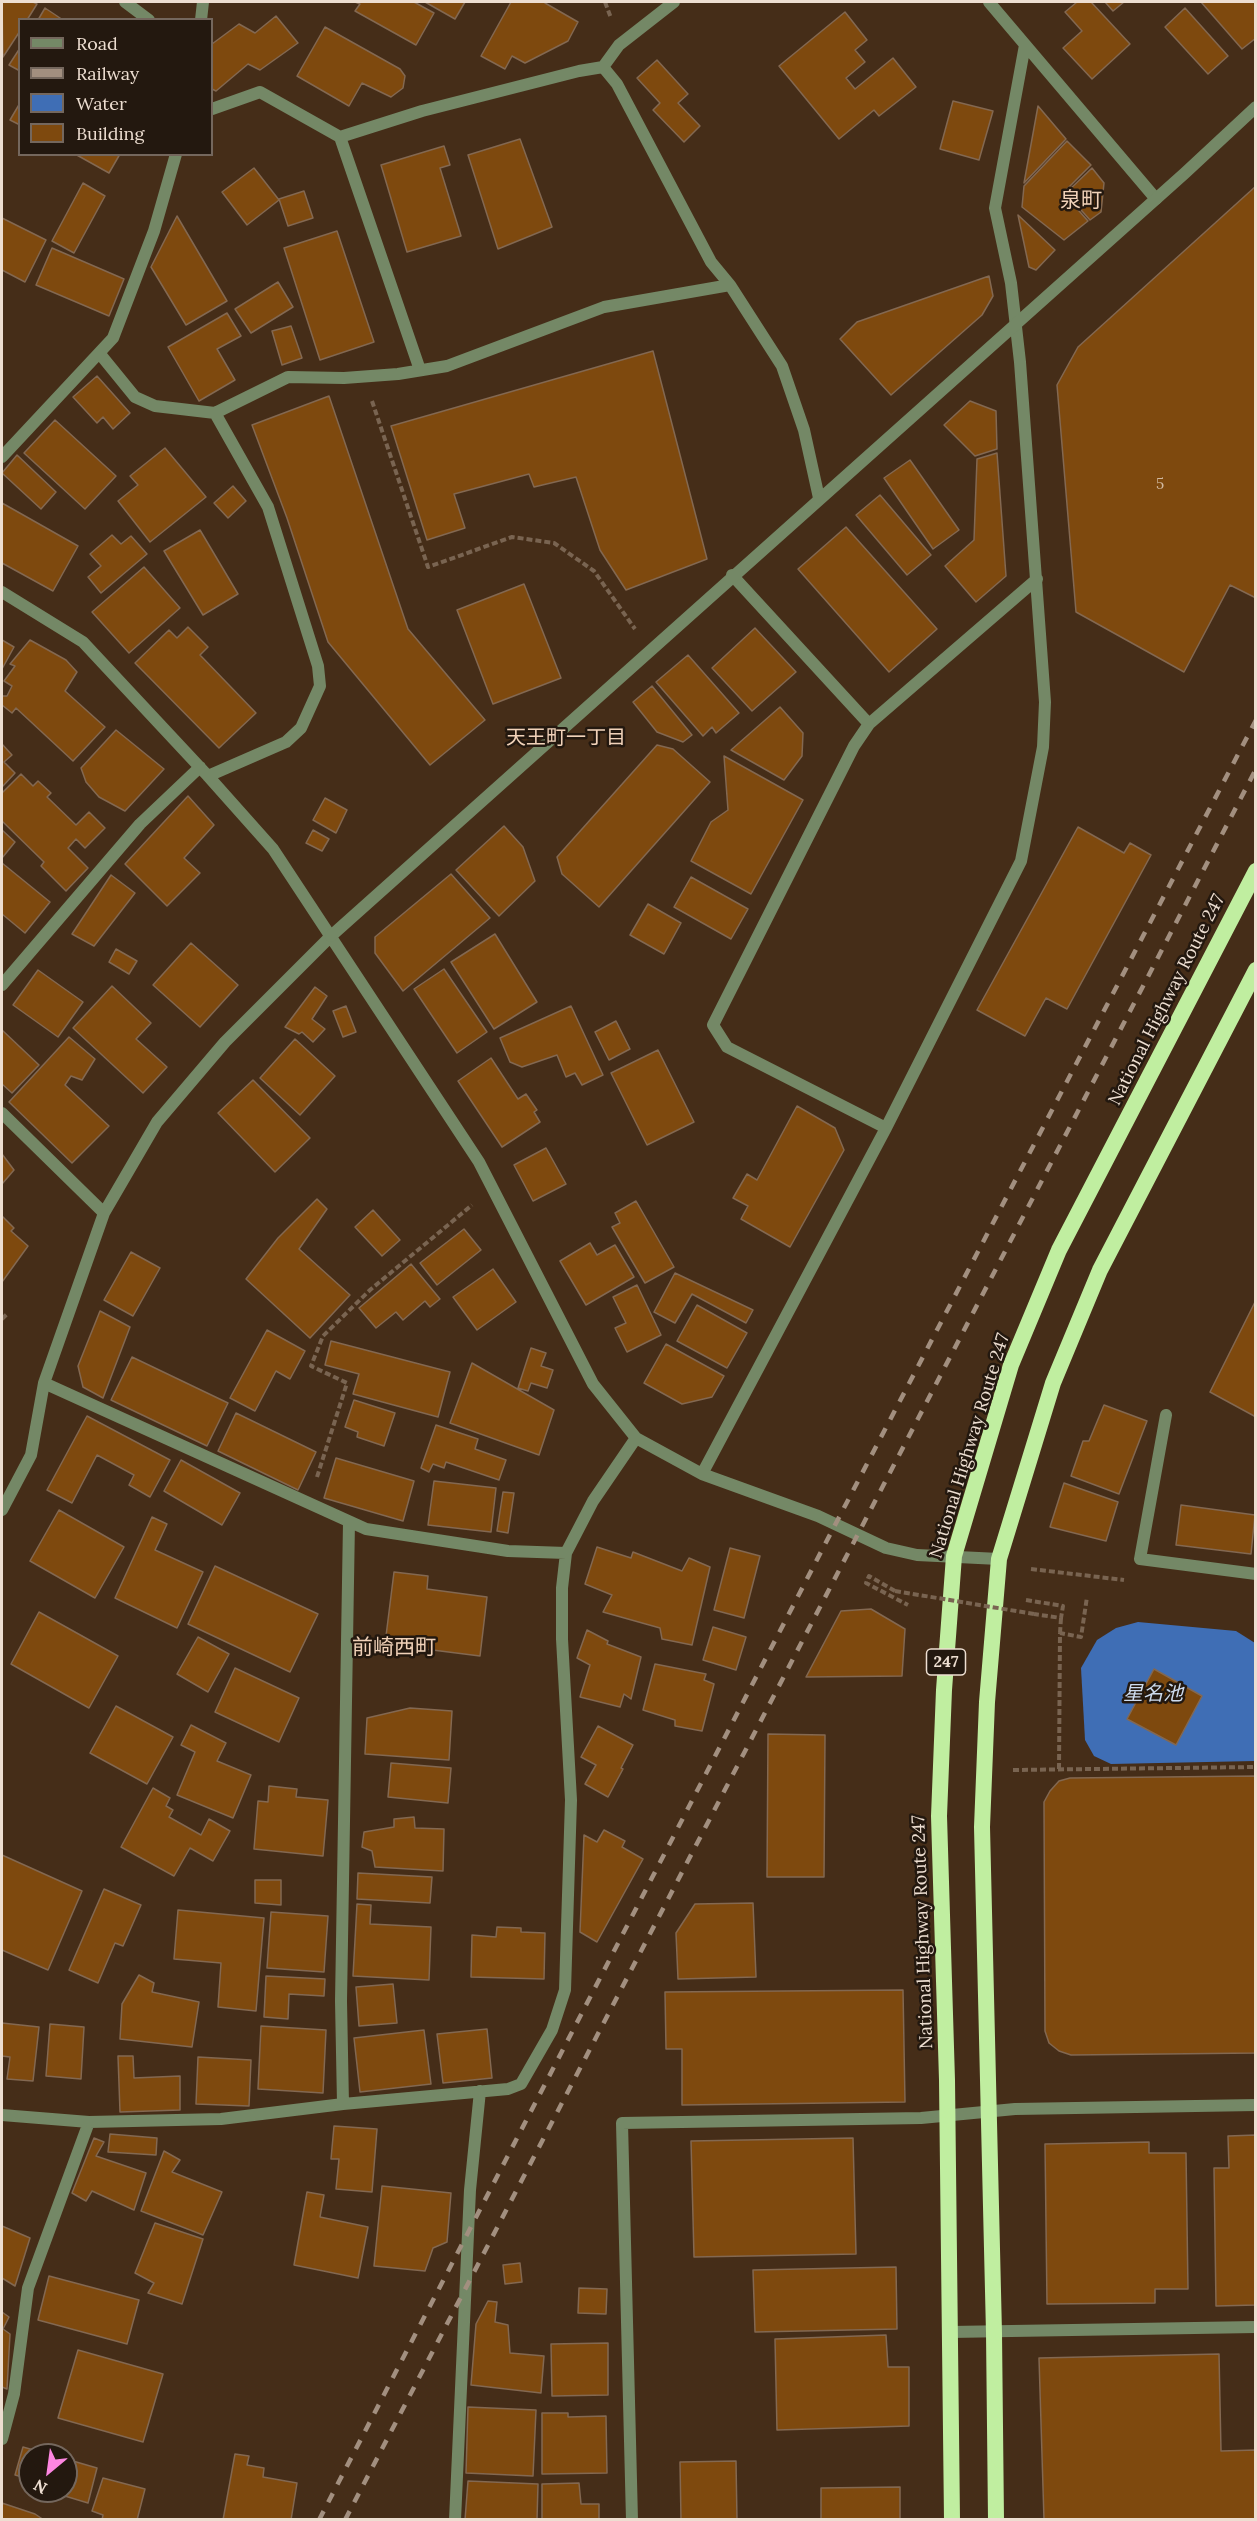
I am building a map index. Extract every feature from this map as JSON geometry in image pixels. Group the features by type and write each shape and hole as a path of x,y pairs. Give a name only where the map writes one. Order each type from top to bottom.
{"highway":[{"name":"National Highway Route 247","path":"952,2520 939,1816 944,1690 954,1556 1011,1365 1059,1250 1256,870"},
{"name":"247","path":"996,2520 982,1827 987,1702 999,1559 1053,1383 1100,1270 1256,970"}],"street":[{"path":"125,2 146,18"},
{"path":"201,18 203,2"},
{"path":"340,137 422,111 603,67 620,45 674,2"},
{"path":"989,2 1156,199"},
{"path":"702,1474 886,1128 1021,861 1043,747 1045,702 1016,322 1011,283 995,208 1025,45"},
{"path":"603,67 617,84 711,262 730,285 782,366 804,430 819,498"},
{"path":"213,109 260,92 340,137 420,370"},
{"path":"2,1510 30,1455 44,1383 105,1213 157,1122 225,1042 331,936 1256,107"},
{"path":"2,457 113,338 154,231 175,156"},
{"path":"100,354 135,397 155,406 214,413 288,377 398,374 447,366 604,307 730,285"},
{"path":"2,985 140,824 204,771 286,742 301,728 320,686 318,666 268,507 214,413"},
{"path":"732,575 869,724"},
{"path":"886,1128 727,1047 713,1025 854,746 869,724 1037,579"},
{"path":"2,592 82,642 204,771 273,849 479,1162 593,1384 636,1438 702,1474 818,1516 886,1548 917,1555 999,1559"},
{"path":"2,1113 105,1213"},
{"path":"44,1383 366,1529 508,1551 566,1553"},
{"path":"1166,1415 1140,1559 1256,1575"},
{"path":"2,2115 89,2122 221,2119 344,2104 508,2089 521,2084 552,2030 565,1990 572,1800 562,1639 562,1588 566,1553 593,1501 636,1438"},
{"path":"344,2104 341,2001 349,1522"},
{"path":"454,2520 470,2190 480,2091"},
{"path":"632,2520 622,2123 921,2118 988,2112 1256,2105"},
{"path":"2,2439 14,2394 28,2288 89,2122"},
{"path":"950,2332 1256,2327"}],"path":[{"path":"364,376 428,567 512,537 554,543 594,571 650,650"},
{"path":"309,1504 347,1383 310,1366 322,1336 370,1290 494,1188"},
{"path":"2,1319 8,1313"},
{"path":"908,1605 866,1583 869,1576 895,1591 1061,1618"},
{"path":"1060,1633 1081,1637 1087,1597"},
{"path":"1026,1600 1063,1606 1060,1633 1059,1769"},
{"path":"1008,1770 1256,1767"}],"water":[{"name":"星名池","path":"1138,1622 1236,1631 1255,1643 1255,1761 1111,1764 1094,1756 1085,1740 1081,1668 1097,1640 1116,1628"}],"building":[{"path":"2,2 37,4 28,18 18,18 18,34 3,57"},
{"path":"355,2 414,2 434,13 416,45 355,11 360,4"},
{"path":"425,2 465,2 455,19"},
{"path":"511,2 546,2 578,22 568,41 525,63 512,56 505,69 481,56"},
{"path":"1077,2 1091,2 1130,44 1092,79 1063,48 1082,31 1065,12"},
{"path":"1105,2 1124,2 1113,11"},
{"path":"1201,2 1256,2 1256,38 1242,49"},
{"path":"45,8 60,18 39,18"},
{"path":"1185,8 1228,56 1208,74 1165,27"},
{"path":"845,12 867,40 855,50 865,62 846,78 855,89 893,58 916,87 879,116 874,110 839,139 779,66"},
{"path":"276,16 298,43 260,70 248,64 216,91 213,90 213,43 239,24 255,33"},
{"path":"325,27 400,69 405,76 403,88 391,97 362,83 349,106 297,76"},
{"path":"18,51 18,70 9,65"},
{"path":"657,60 688,94 678,103 700,126 684,142 653,110 660,103 637,78"},
{"path":"953,101 993,111 979,160 940,149"},
{"path":"18,106 18,124 10,120"},
{"path":"1038,106 1066,139 1024,183"},
{"path":"520,139 552,227 498,249 468,155"},
{"path":"1067,141 1091,165 1063,193 1088,221 1064,240 1022,207 1024,186"},
{"path":"444,146 450,165 440,168 461,236 407,252 381,165"},
{"path":"79,156 119,156 109,173"},
{"path":"254,168 279,200 247,225 222,192"},
{"path":"1092,168 1104,183 1101,212 1090,220 1066,193"},
{"path":"83,183 105,196 74,253 52,241"},
{"path":"1256,186 1256,598 1230,585 1184,672 1076,612 1057,385 1078,347"},
{"path":"304,191 313,218 288,226 279,199"},
{"path":"1018,215 1055,250 1036,270 1029,267"},
{"path":"177,216 227,301 186,325 151,267"},
{"path":"2,218 46,240 25,282 2,270"},
{"path":"337,231 374,342 320,360 284,248"},
{"path":"52,248 124,279 109,316 36,285"},
{"path":"989,276 993,296 982,315 891,395 840,339 857,322"},
{"path":"278,282 293,307 251,333 235,309"},
{"path":"227,313 241,336 217,349 235,380 199,401 168,347"},
{"path":"291,326 302,358 282,365 272,331"},
{"path":"653,351 707,559 626,590 600,550 576,477 534,487 529,474 454,494 465,528 427,540 391,426"},
{"path":"97,376 130,413 113,429 103,417 97,423 73,397"},
{"path":"329,396 408,629 485,720 430,765 328,642 287,518 252,425"},
{"path":"970,401 996,411 997,449 975,456 944,425"},
{"path":"55,420 116,476 85,509 24,453"},
{"path":"165,448 206,497 150,542 118,501 138,485 130,476"},
{"path":"997,453 1006,576 976,602 945,566 974,540 977,459"},
{"path":"17,455 56,492 41,509 2,473"},
{"path":"910,460 959,530 933,549 884,478"},
{"path":"233,486 246,501 228,518 214,503"},
{"path":"880,495 931,555 907,575 856,515"},
{"path":"2,503 78,546 53,591 2,563"},
{"path":"846,527 937,629 889,672 798,569"},
{"path":"200,530 238,594 203,615 164,551"},
{"path":"112,535 121,544 131,536 147,554 101,593 88,577 101,566 90,554"},
{"path":"144,567 180,608 129,653 92,612"},
{"path":"524,584 561,678 493,704 457,610"},
{"path":"188,627 208,647 200,655 256,713 219,748 135,663 169,630 177,638"},
{"path":"755,628 796,672 752,711 712,668"},
{"path":"2,640 14,647 2,669"},
{"path":"30,640 66,660 77,672 65,691 105,727 73,761 16,708 12,713 2,705 2,696 7,696 12,686 4,681 15,666 10,664"},
{"path":"688,655 739,713 716,733 712,727 703,736 656,682"},
{"path":"652,686 692,735 683,742 657,732 633,702"},
{"path":"780,707 803,733 802,756 784,780 731,750"},
{"path":"116,730 164,769 125,811 99,797 86,782 81,768"},
{"path":"2,744 12,755 4,762 15,773 2,787"},
{"path":"657,745 673,749 710,782 599,907 562,874 557,857"},
{"path":"724,756 803,800 751,894 691,861 711,822 728,810"},
{"path":"21,774 33,786 38,781 51,793 47,797 76,825 89,812 105,828 85,848 76,839 68,848 88,868 66,891 41,866 44,862 2,821 2,793"},
{"path":"188,796 214,825 184,858 200,873 167,906 125,864"},
{"path":"325,798 347,810 336,833 313,820"},
{"path":"504,826 523,847 535,881 499,916 456,870"},
{"path":"1078,827 1124,853 1130,843 1151,855 1067,1009 1046,998 1025,1036 977,1010"},
{"path":"2,830 15,842 2,858"},
{"path":"313,830 329,839 322,851 306,843"},
{"path":"2,863 50,902 25,933 2,914"},
{"path":"451,874 490,918 403,991 375,953 375,937"},
{"path":"111,875 135,893 94,946 72,934"},
{"path":"691,877 748,909 731,939 674,907"},
{"path":"648,904 681,923 664,954 630,935"},
{"path":"495,934 537,1002 494,1029 451,962"},
{"path":"191,943 238,985 200,1027 153,985"},
{"path":"116,949 137,961 129,974 109,962"},
{"path":"444,969 487,1032 457,1053 414,989"},
{"path":"38,970 83,1002 58,1037 13,1005"},
{"path":"112,986 151,1023 136,1039 167,1067 143,1093 73,1028"},
{"path":"315,987 327,996 312,1019 325,1029 313,1042 302,1032 299,1034 285,1027"},
{"path":"346,1006 356,1032 343,1037 333,1011"},
{"path":"571,1006 603,1075 582,1085 575,1073 566,1077 557,1055 522,1067 510,1062 500,1038"},
{"path":"616,1021 630,1049 609,1060 595,1032"},
{"path":"2,1030 39,1065 12,1093 2,1084"},
{"path":"69,1037 95,1059 82,1080 71,1076 65,1085 109,1126 72,1163 9,1102"},
{"path":"295,1039 335,1076 300,1115 260,1078"},
{"path":"658,1050 694,1122 647,1145 611,1073"},
{"path":"491,1058 518,1099 526,1094 537,1110 534,1112 540,1122 502,1147 458,1081"},
{"path":"253,1080 310,1138 275,1172 218,1113"},
{"path":"797,1106 835,1128 844,1150 790,1247 741,1219 748,1206 733,1198 747,1174 757,1180"},
{"path":"546,1148 566,1184 533,1201 514,1165"},
{"path":"2,1154 14,1170 2,1184"},
{"path":"317,1199 327,1209 299,1249 350,1295 310,1338 246,1279 278,1238"},
{"path":"636,1201 674,1267 645,1283 612,1227 620,1223 615,1213"},
{"path":"373,1210 400,1240 382,1256 355,1227"},
{"path":"2,1216 14,1228 11,1231 28,1246 2,1282"},
{"path":"464,1229 481,1250 437,1285 420,1263"},
{"path":"590,1243 597,1255 615,1245 634,1277 586,1305 560,1261"},
{"path":"131,1252 160,1268 133,1316 104,1300"},
{"path":"411,1264 440,1299 430,1307 425,1301 403,1320 396,1312 376,1328 359,1308"},
{"path":"493,1269 516,1302 477,1330 453,1297"},
{"path":"675,1273 753,1310 746,1323 692,1294 675,1323 654,1312"},
{"path":"637,1285 661,1335 627,1352 615,1328 626,1323 613,1297"},
{"path":"1256,1300 1256,1417 1210,1392"},
{"path":"697,1305 747,1333 727,1368 677,1341"},
{"path":"100,1311 130,1327 103,1398 83,1387 78,1366"},
{"path":"267,1330 305,1351 290,1379 276,1371 255,1411 230,1398"},
{"path":"331,1341 450,1372 438,1417 353,1394 359,1374 325,1365"},
{"path":"666,1344 724,1376 712,1397 682,1404 644,1383"},
{"path":"531,1348 546,1353 541,1366 553,1370 547,1388 531,1383 528,1391 518,1388"},
{"path":"132,1357 228,1403 207,1446 111,1400"},
{"path":"472,1363 554,1410 539,1455 450,1423"},
{"path":"354,1400 395,1413 384,1446 357,1437 358,1432 345,1427"},
{"path":"1104,1405 1147,1421 1119,1494 1071,1476 1083,1441 1089,1441"},
{"path":"236,1413 316,1452 298,1490 218,1451"},
{"path":"87,1416 170,1460 150,1497 129,1485 134,1475 97,1455 72,1503 47,1490"},
{"path":"436,1425 478,1439 475,1449 506,1460 499,1480 446,1462 444,1468 433,1464 429,1472 421,1468"},
{"path":"336,1458 414,1481 403,1521 324,1498"},
{"path":"181,1460 240,1493 222,1525 164,1491"},
{"path":"434,1481 496,1488 491,1532 428,1525"},
{"path":"1064,1483 1118,1502 1106,1541 1050,1527"},
{"path":"503,1492 514,1493 508,1533 497,1531"},
{"path":"1181,1505 1255,1515 1251,1554 1176,1545"},
{"path":"59,1510 124,1547 95,1598 30,1561"},
{"path":"152,1517 167,1524 155,1550 203,1572 177,1628 115,1598"},
{"path":"597,1547 631,1558 633,1552 682,1571 689,1558 710,1567 692,1645 662,1639 660,1628 603,1612 612,1595 585,1584"},
{"path":"730,1548 760,1556 744,1618 714,1610"},
{"path":"215,1566 318,1614 290,1672 188,1624"},
{"path":"394,1572 428,1576 427,1589 487,1597 480,1656 385,1644"},
{"path":"871,1609 905,1629 902,1676 806,1677 841,1611"},
{"path":"39,1612 118,1656 89,1708 11,1664"},
{"path":"713,1627 746,1637 736,1670 703,1660"},
{"path":"587,1630 608,1641 607,1644 641,1657 631,1699 624,1694 620,1707 580,1697 590,1665 577,1658"},
{"path":"198,1637 229,1654 208,1692 177,1674"},
{"path":"655,1664 706,1674 704,1680 714,1684 702,1731 675,1726 675,1720 643,1710"},
{"path":"235,1668 299,1698 279,1742 215,1712"},
{"path":"1154,1669 1202,1696 1176,1745 1127,1719"},
{"path":"116,1706 173,1737 147,1784 90,1753"},
{"path":"410,1708 452,1711 449,1760 365,1754 367,1718"},
{"path":"191,1725 226,1743 217,1761 251,1775 233,1818 177,1795 195,1752 181,1745"},
{"path":"598,1726 633,1745 608,1797 585,1784 596,1765 581,1757"},
{"path":"768,1734 825,1735 824,1877 767,1877"},
{"path":"391,1763 451,1768 448,1803 388,1797"},
{"path":"1256,1776 1256,2053 1071,2055 1059,2051 1049,2043 1045,2031 1044,1802 1050,1791 1059,1781 1070,1778"},
{"path":"269,1786 297,1789 296,1797 328,1800 323,1856 254,1849 258,1801 268,1802"},
{"path":"153,1788 170,1798 166,1806 173,1810 169,1817 201,1835 209,1819 230,1831 213,1861 190,1848 174,1876 121,1847"},
{"path":"414,1817 415,1828 444,1829 443,1871 375,1867 372,1851 362,1847 364,1832 394,1827 394,1819"},
{"path":"604,1830 625,1841 622,1847 643,1859 597,1942 580,1932 584,1835 597,1842"},
{"path":"2,1855 82,1891 48,1970 2,1950"},
{"path":"358,1873 432,1877 430,1903 357,1899"},
{"path":"255,1880 281,1880 281,1905 255,1903"},
{"path":"104,1889 141,1905 123,1946 115,1943 98,1983 69,1970"},
{"path":"753,1903 756,1977 678,1979 676,1933 695,1904"},
{"path":"357,1904 371,1905 370,1924 431,1927 429,1980 353,1976"},
{"path":"178,1910 264,1918 256,2011 218,2007 221,1963 174,1959"},
{"path":"271,1912 328,1916 324,1972 267,1968"},
{"path":"497,1927 521,1928 521,1932 545,1933 544,1979 471,1977 472,1935 496,1937"},
{"path":"139,1975 154,1983 152,1992 199,2002 192,2047 120,2039 122,2004"},
{"path":"266,1976 325,1979 324,1996 289,1994 288,2019 264,2017"},
{"path":"393,1984 397,2023 359,2026 356,1987"},
{"path":"903,1990 905,2102 682,2105 682,2049 666,2049 665,1992"},
{"path":"2,2023 39,2027 33,2081 7,2079 10,2057 2,2056"},
{"path":"50,2024 84,2027 81,2079 46,2076"},
{"path":"261,2026 326,2030 323,2093 258,2089"},
{"path":"487,2029 492,2078 443,2083 437,2034"},
{"path":"424,2030 431,2084 360,2092 354,2038"},
{"path":"118,2056 133,2056 134,2078 180,2076 180,2110 120,2112"},
{"path":"198,2057 251,2060 249,2106 196,2104"},
{"path":"334,2126 377,2129 372,2192 336,2189 339,2159 331,2159"},
{"path":"110,2134 157,2138 156,2155 108,2152"},
{"path":"1256,2135 1256,2305 1216,2306 1214,2168 1229,2168 1228,2136"},
{"path":"94,2138 104,2142 96,2156 146,2173 134,2210 92,2191 86,2201 72,2193"},
{"path":"853,2138 856,2254 694,2257 691,2141"},
{"path":"1149,2142 1149,2153 1186,2153 1188,2289 1155,2289 1155,2303 1047,2304 1045,2144"},
{"path":"164,2151 180,2160 172,2172 222,2192 203,2235 141,2211"},
{"path":"382,2186 451,2193 447,2242 433,2248 425,2271 374,2266"},
{"path":"307,2192 324,2195 320,2217 368,2227 358,2278 294,2265"},
{"path":"155,2223 203,2239 182,2304 148,2293 154,2283 135,2273"},
{"path":"2,2226 30,2238 15,2286 2,2278"},
{"path":"520,2263 522,2282 505,2284 503,2265"},
{"path":"896,2267 897,2329 755,2332 753,2270"},
{"path":"49,2276 139,2300 127,2344 38,2320"},
{"path":"579,2288 607,2289 606,2314 578,2313"},
{"path":"488,2301 497,2302 495,2322 508,2325 510,2353 544,2356 541,2393 471,2385 476,2324"},
{"path":"2,2312 9,2317 3,2329 10,2334 7,2389 2,2387"},
{"path":"886,2335 888,2367 909,2367 909,2426 777,2430 775,2339"},
{"path":"608,2343 608,2395 552,2396 551,2344"},
{"path":"78,2350 163,2374 143,2442 58,2418"},
{"path":"1219,2354 1221,2451 1256,2450 1256,2520 1044,2520 1039,2358"},
{"path":"468,2407 536,2410 533,2476 466,2473"},
{"path":"542,2413 568,2413 568,2417 606,2416 607,2473 542,2474"},
{"path":"235,2454 249,2456 247,2465 264,2468 263,2477 297,2483 291,2520 223,2520"},
{"path":"736,2461 737,2520 681,2520 680,2462"},
{"path":"78,2462 97,2468 88,2503 78,2500"},
{"path":"103,2478 145,2489 137,2520 102,2520 103,2515 92,2511"},
{"path":"468,2481 538,2484 537,2520 465,2520"},
{"path":"579,2483 581,2504 599,2504 599,2520 542,2520 542,2484"},
{"path":"900,2487 900,2520 821,2520 821,2488"},
{"path":"2,2503 35,2514 44,2520 2,2520"}],"railway":[{"path":"319,2520 1256,720"},
{"path":"345,2520 1256,769"}],"district":[{"name":"泉町","path":"1081,201"},
{"name":"天王町一丁目","path":"566,738"},
{"name":"前崎西町","path":"394,1648"}]}
